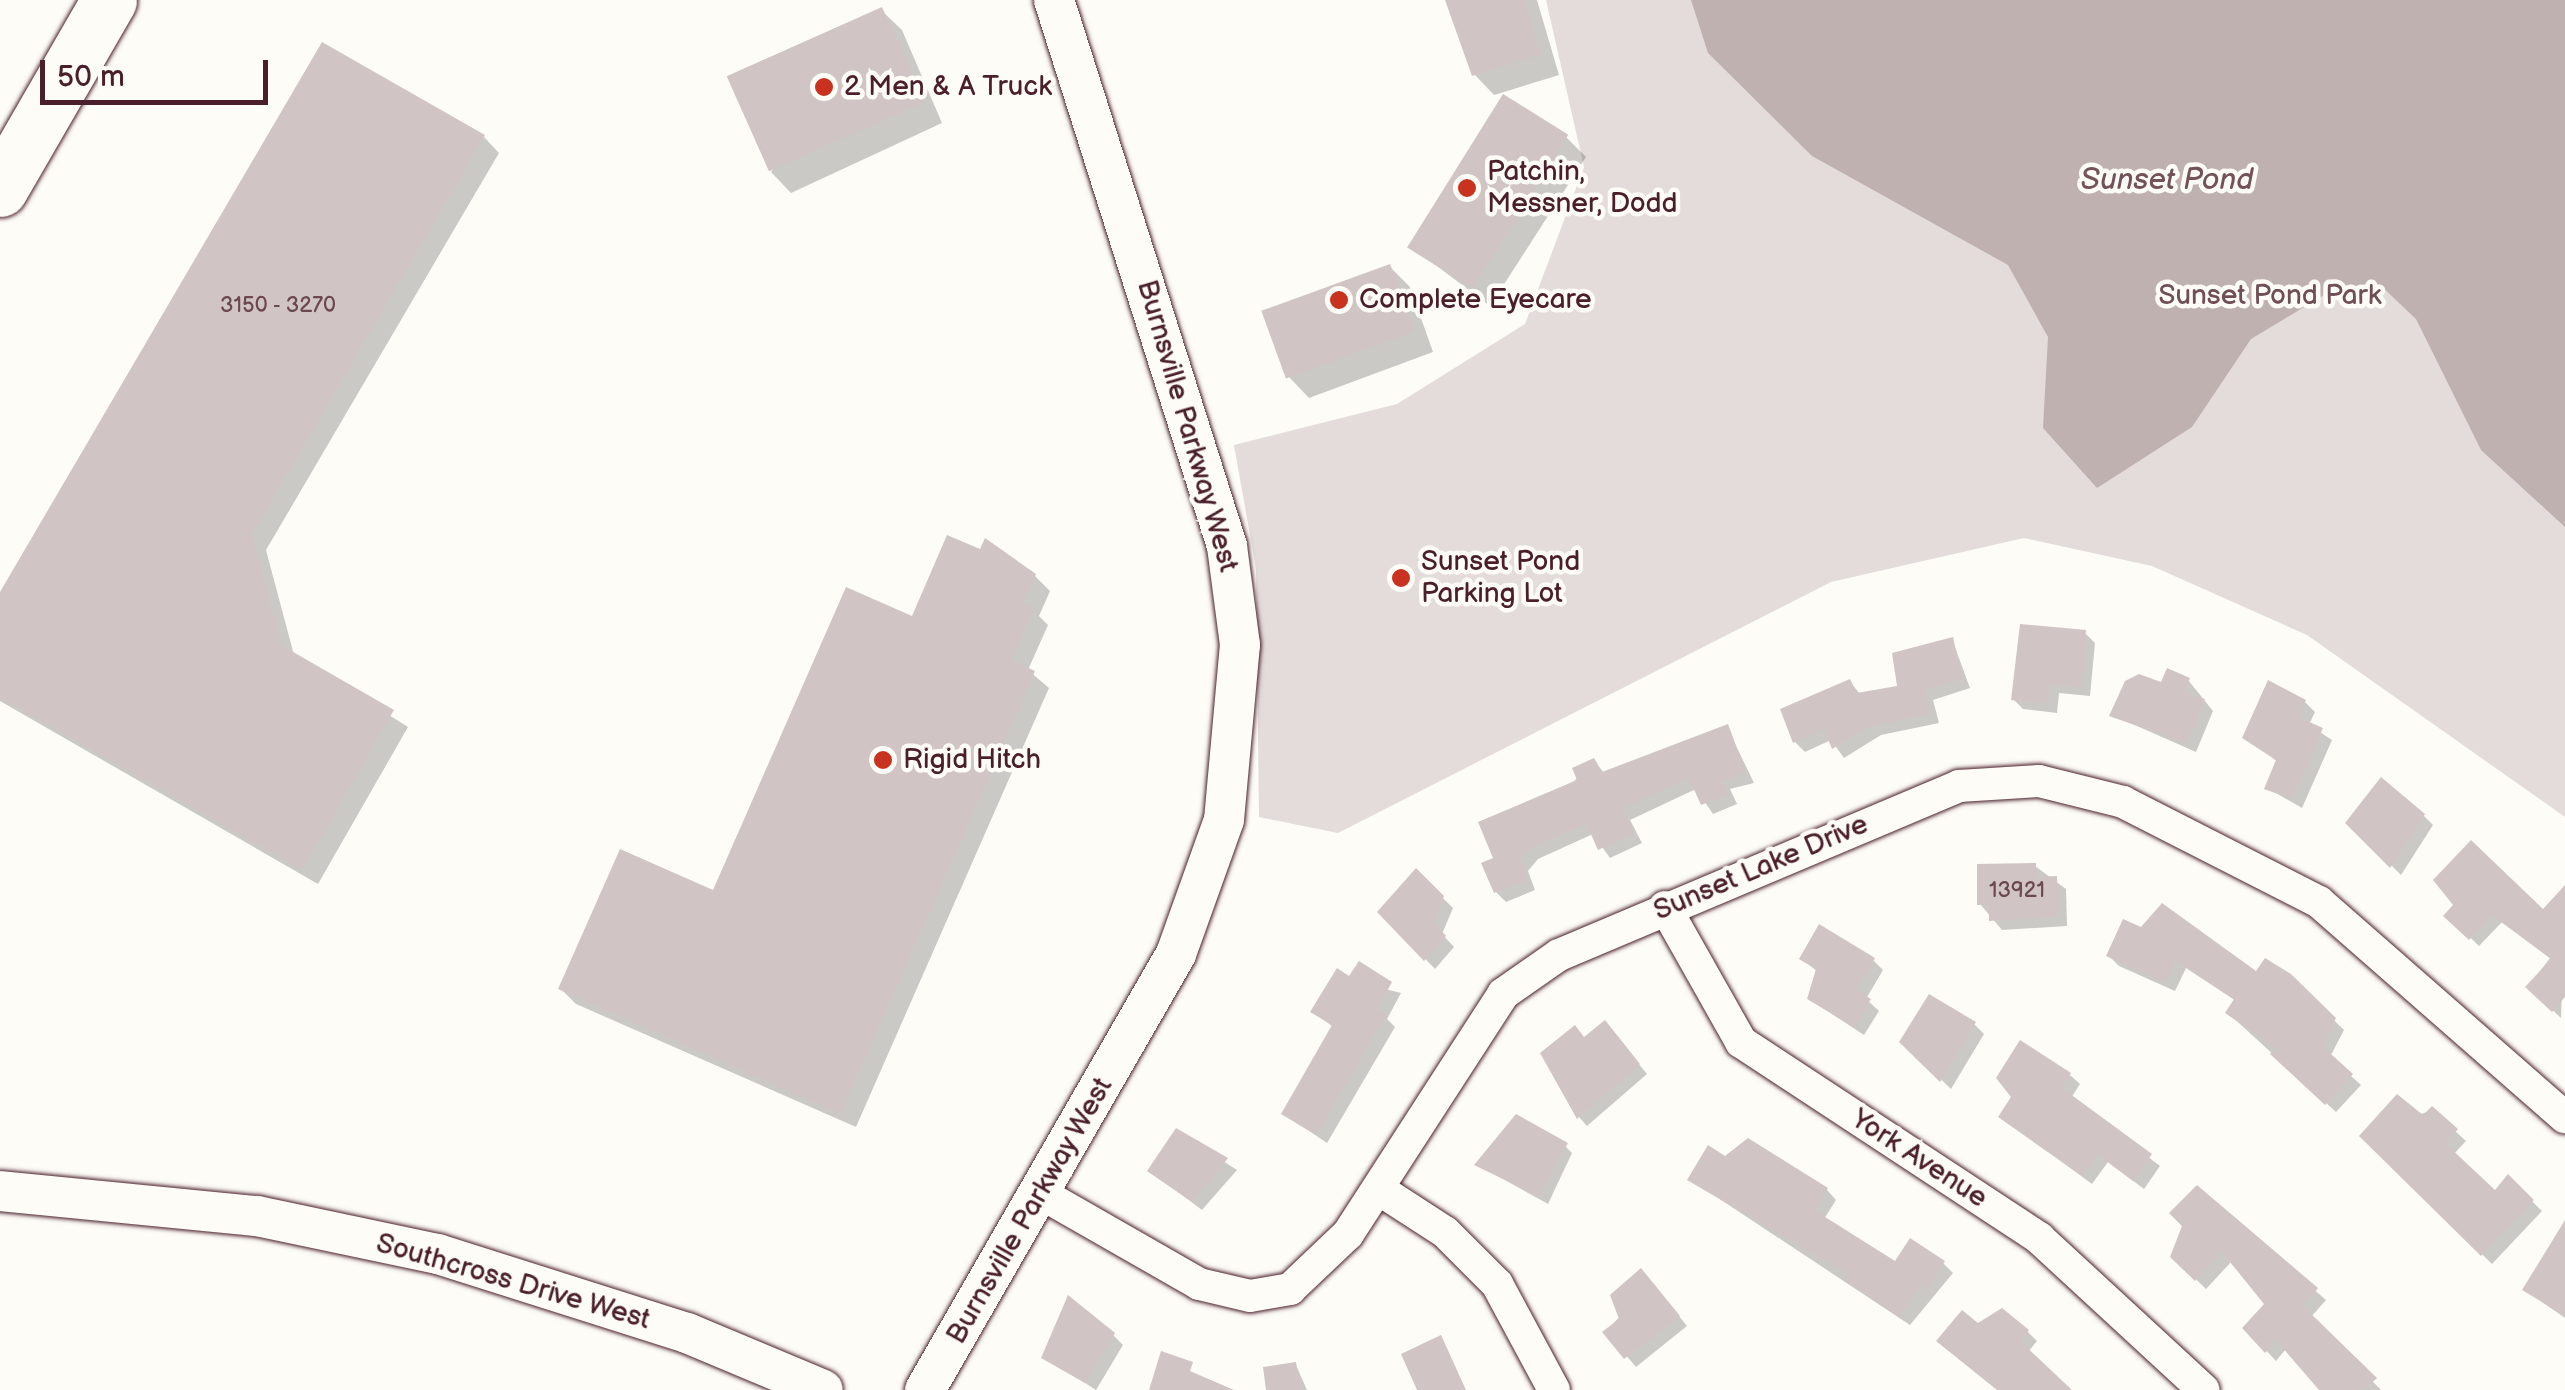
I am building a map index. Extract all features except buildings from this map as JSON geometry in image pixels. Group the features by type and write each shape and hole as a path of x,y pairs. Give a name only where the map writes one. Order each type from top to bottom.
{"highway":[{"path":"0,189 109,0"}],"street":[{"name":"Burnsville Parkway West","path":"925,1390 1042,1194 1176,954 1224,820 1240,645 1222,530 1054,0"},
{"name":"Sunset Lake Drive","path":"1042,1194 1199,1284 1250,1296 1290,1289 1380,1190 1504,994 1558,955 1959,786 2039,781 2123,802 2319,902 2565,1117"},
{"name":"York Avenue","path":"1665,907 1741,1042 2039,1238 2204,1390"},
{"name":"Southcross Drive West","path":"5,1185 257,1216 438,1254 687,1333 823,1390"},
{"path":"1380,1190 1445,1232 1497,1284 1554,1390"}],"green space":[{"name":"Sunset Pond Park","path":"1546,0 2565,0 2565,817 2307,635 2152,566 2024,538 1831,582 1338,833 1259,817 1256,569 1234,445 1397,404 1525,324 1584,167"}],"water":[{"name":"Sunset Pond","path":"1691,0 2565,0 2565,527 2481,450 2416,319 2379,284 2329,292 2251,339 2192,427 2097,488 2043,428 2048,337 2008,265 1812,156 1708,53"}],"place":[{"name":"2 Men & A Truck","path":"824,87"},
{"name":"Patchin, Messner, Dodd","path":"1467,188"},
{"name":"Complete Eyecare","path":"1339,300"},
{"name":"Sunset Pond Parking Lot","path":"1401,578"},
{"name":"Rigid Hitch","path":"883,760"}]}
